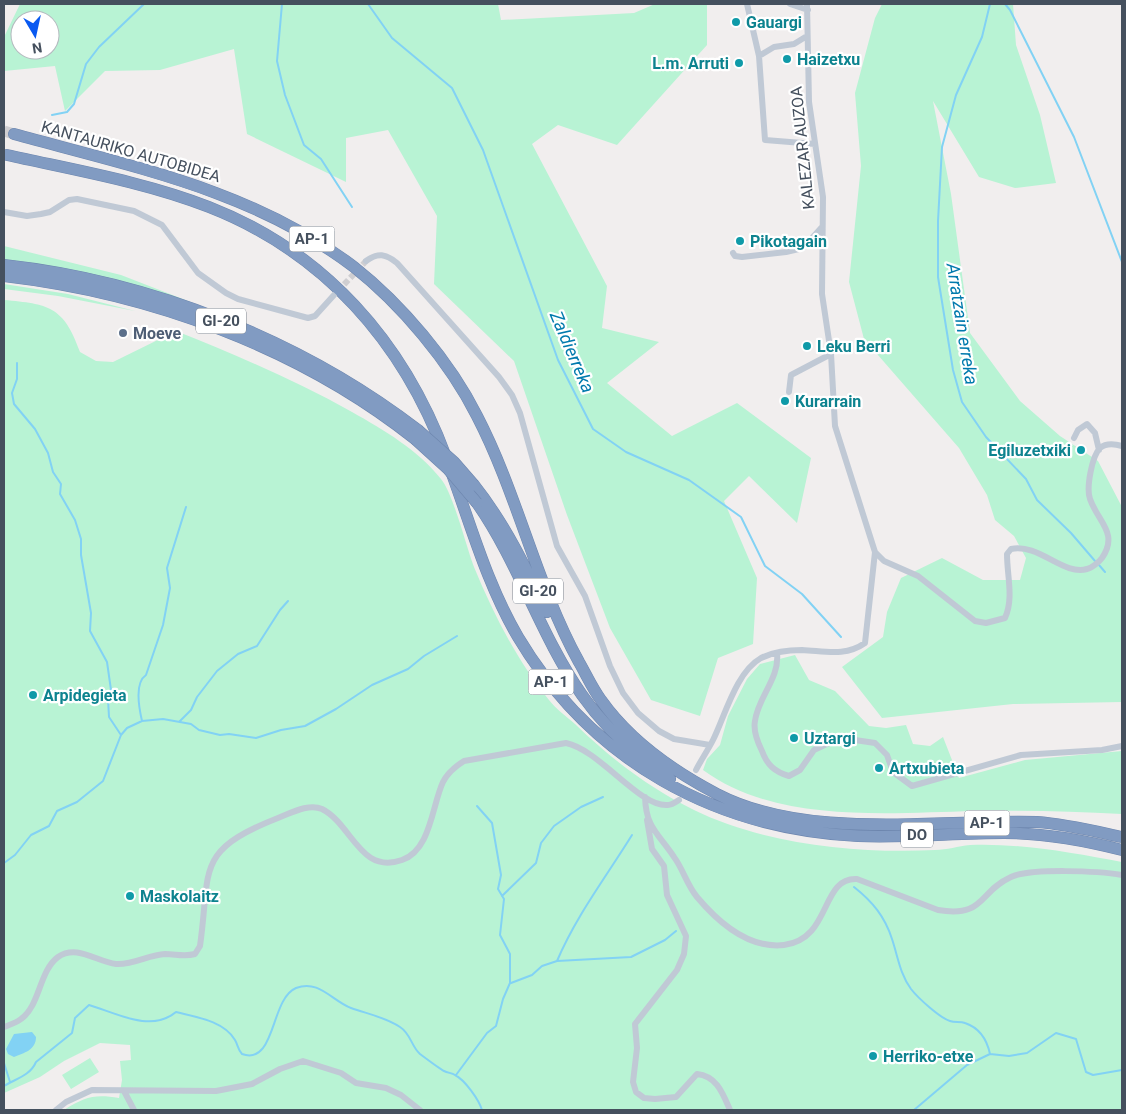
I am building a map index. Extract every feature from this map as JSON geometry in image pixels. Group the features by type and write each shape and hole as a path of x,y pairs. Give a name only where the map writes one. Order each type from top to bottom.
{"highway":[{"name":"KANTAURIKO AUTOBIDEA","path":"14,134 209,188 263,212 318,243 356,269 410,320 443,361 477,414 506,482 559,622 600,699 631,734 667,765 720,796 761,811 801,819 849,824 1040,822 1122,837"},
{"name":"KANTAURIKO AUTOBIDEA","path":"7,155 161,192 208,207 274,239 307,260 341,290 380,334 412,382 437,432 497,597 518,637 544,675 582,720 632,762 659,780 713,806"},
{"name":"GI-20","path":"4,265 30,268 115,286 212,317 318,365 377,400 416,435 477,503 518,572 571,678 595,712 639,756 713,806"},
{"name":"GI-20","path":"4,276 60,283 102,293 217,329 317,376 416,435 454,462 488,502 525,565 566,649 600,699"},
{"name":"DO","path":"713,806 779,826 832,834 888,836 1006,833 1084,840 1122,850"}],"street":[{"path":"748,4 759,56 765,140 815,144"},
{"path":"790,4 807,7"},
{"name":"KALEZAR AUZOA","path":"696,770 710,745 728,704 748,670 760,658 777,653 802,650 842,653 856,650 865,643 875,552 835,426 831,354 822,294 822,197 809,102 807,7"},
{"path":"759,56 774,47 794,44 807,36"},
{"path":"4,212 27,216 50,212 69,200 92,200 134,211 162,225 198,273 238,300 308,318 315,316 334,295"},
{"path":"733,253 735,256 742,257 803,248 822,227"},
{"path":"366,260 374,254 383,254 398,263 499,377 512,395 520,413 558,546 585,596 610,666 624,693 638,713 659,731 674,739 710,745"},
{"path":"789,392 792,374 831,354"},
{"path":"1074,438 1078,430 1087,424 1095,433 1099,450"},
{"path":"875,552 884,561 918,576 975,621 986,623 1005,618 1008,612 1010,579 1007,554 1011,549 1022,547 1038,552 1073,569 1087,569 1097,563 1109,543 1109,538 1090,499 1088,488 1096,454 1099,450 1111,444 1122,446"},
{"path":"777,653 779,666 754,722 757,740 764,757 775,772 789,776 800,770 814,750 831,742 856,740 875,742 887,755 893,772 912,786 1021,755 1102,750 1122,746"},
{"path":"4,1027 22,1019 37,996 46,972 58,957 71,952 82,953 116,964 133,963 164,954 183,957 195,954 200,946 206,878 217,854 235,839 292,813 311,807 321,809 332,817 368,857 394,862 405,859 415,852 426,832 443,781 452,769 464,761 566,743 578,746 589,753 645,797 657,804 670,805 679,800"},
{"path":"645,797 646,819 652,849 664,866 667,895 686,936 684,954 677,970 635,1024 637,1048 633,1082 636,1092 644,1098 667,1099 676,1097 697,1074 706,1075 716,1083 730,1110"},
{"path":"646,819 675,858 696,896 738,934 754,942 770,945 785,945 810,933 819,922 837,885 848,878 858,879 938,910 951,912 968,910 981,902 1000,883 1019,875 1104,872 1122,875"},
{"path":"56,1110 66,1102 92,1090 216,1091 252,1084 280,1069 303,1061 341,1072 356,1083 386,1088 401,1095 420,1110"},
{"path":"124,1091 134,1110"}],"green space":[{"path":"20,4 498,4 501,20 634,13 655,4 707,4 707,45 617,145 558,125 532,144 607,286 602,328 659,342 607,383 672,436 737,403 811,458 797,523 749,476 724,501 757,578 753,644 718,658 700,716 651,700 610,628 567,515 514,361 434,284 437,216 388,130 346,138 346,182 247,134 234,49 160,70 105,71 65,111 55,66 4,71 4,37 10,25 10,60 60,60 60,10 17,10"},
{"path":"882,4 1013,4 1016,45 1040,115 1056,183 1015,188 979,177 933,101 951,194 970,333 1020,401 1060,436 1098,461 1122,507 1122,702 1013,704 882,718 842,667 883,637 887,612 901,578 942,558 983,580 1020,580 1026,558 1014,536 995,520 987,495 959,448 864,339 849,282 861,166 855,93 875,18"},
{"path":"4,246 121,275 193,303 79,272 4,260"},
{"path":"4,284 68,294 135,311 58,296 4,289"},
{"path":"4,300 32,303 52,310 61,316 68,325 80,352 96,361 113,362 176,331 309,389 400,441 422,459 446,486 455,507 474,567 489,602 516,653 537,685 558,709 602,749 661,792 694,810 721,822 780,839 843,848 905,851 989,845 1047,849 1122,862 1122,1110 64,1110 90,1098 103,1096 119,1098 122,1080 120,1061 131,1060 130,1045 100,1043 64,1061 40,1077 4,1093"},
{"path":"795,655 809,680 835,691 869,726 886,728 906,725 913,744 930,746 943,737 959,778 1025,760 1122,751 1122,814 1029,811 834,812 798,807 764,799 732,787 703,770 707,759 720,745 728,716 747,679 760,664"},
{"path":"90,1058 99,1072 71,1089 62,1075"}],"water":[{"path":"32,1032 36,1037 32,1048 14,1057 8,1054 6,1049 14,1034"}],"waterway":[{"path":"52,115 67,112 74,104 86,64 99,47 144,4"},
{"path":"282,4 277,61 285,95 304,145 321,159 352,207"},
{"name":"Zaldierreka","path":"368,4 392,38 452,88 483,150 558,360 593,429 626,452 689,480 741,517 765,566 802,594 841,637"},
{"name":"Arratzain erreka","path":"990,4 982,37 956,95 942,147 938,221 938,277 953,370 962,402 986,437 1026,479 1037,500 1071,533 1095,561"},
{"name":"Arratzain erreka","path":"1005,4 1010,10 1074,137 1122,262"},
{"path":"17,363 17,379 12,393 14,404 35,429 48,453 53,472 61,484 60,494 75,520 81,539 81,555 91,613 90,631 107,662 111,690 108,699 109,717 121,735"},
{"path":"142,721 139,703 140,684 146,675 163,625 170,588 167,568 186,507"},
{"name":"Arratzain erreka","path":"1099,565 1105,572"},
{"path":"179,722 191,710 197,697 217,671 238,654 257,646 288,601"},
{"path":"4,863 15,855 31,835 49,826 57,811 77,802 103,781 121,735 127,728 142,721 163,719 191,724 199,730 220,735 229,734 256,738 281,730 305,726 336,709 372,685 408,669 424,656 457,636"},
{"path":"502,896 536,863 541,843 554,826 581,807 603,797"},
{"path":"456,1075 487,1033 496,1026 503,999 510,983 510,954 500,935 504,899 498,889 501,875 492,823 477,806"},
{"path":"557,961 582,912 632,835"},
{"path":"854,887 873,904 886,924 902,971 911,989 941,1016 952,1022 963,1022 979,1031 985,1039 990,1054"},
{"path":"511,983 532,975 542,966 557,961 631,957 665,940 676,931"},
{"path":"4,1086 30,1071 36,1062 72,1033 75,1018 89,1005 122,1016 145,1021 156,1021 176,1012 201,1018 224,1028 235,1040 242,1054 253,1055 261,1050 267,1041 281,1005 288,994 296,988 312,986 344,1005 382,1018 400,1027 420,1054 445,1072 454,1074 463,1081 475,1096 482,1110"},
{"path":"914,1110 967,1065 990,1054 1009,1056 1027,1053 1056,1033 1076,1039 1086,1072 1093,1075 1122,1070"},
{"name":"Arpidegieta","path":"4,1063 10,1082"}],"tunnel":[{"path":"4,131 14,134"},
{"path":"338,291 366,261"}],"place":[{"name":"Gauargi","path":"736,22"},
{"name":"Haizetxu","path":"787,59"},
{"name":"L.m. Arruti","path":"739,63"},
{"name":"Pikotagain","path":"740,241"},
{"name":"Moeve","path":"123,333"},
{"name":"Leku Berri","path":"807,346"},
{"name":"Kurarrain","path":"785,401"},
{"name":"Egiluzetxiki","path":"1081,450"},
{"name":"Arpidegieta","path":"33,695"},
{"name":"Uztargi","path":"794,738"},
{"name":"Artxubieta","path":"879,768"},
{"name":"Maskolaitz","path":"130,896"},
{"name":"Herriko-etxe","path":"873,1056"}]}
